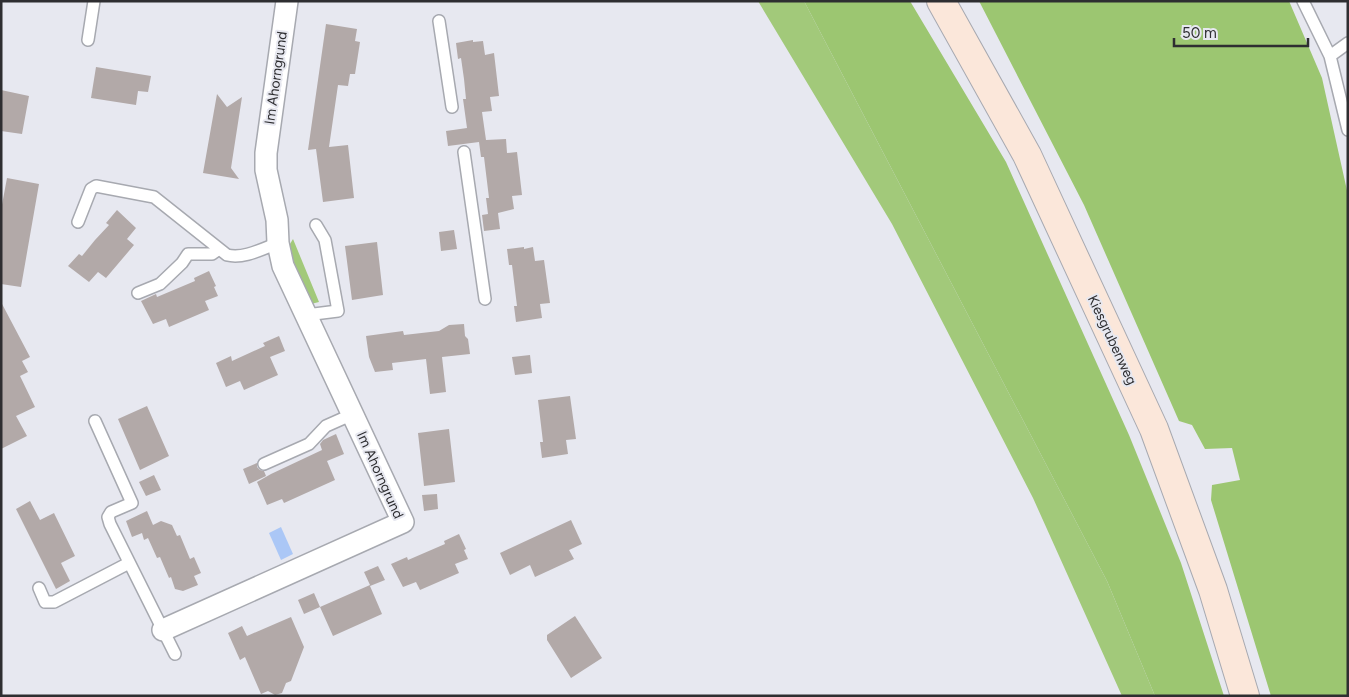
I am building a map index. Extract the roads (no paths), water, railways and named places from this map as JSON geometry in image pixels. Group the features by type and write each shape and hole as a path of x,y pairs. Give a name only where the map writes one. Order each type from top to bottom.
{"main road":[{"name":"Kiesgrubenweg","path":"941,1 1027,156 1154,429 1213,590 1246,696"}],"street":[{"name":"Im Ahorngrund","path":"163,630 403,522 283,266 266,170 266,153 286,1"}],"lane":[{"path":"88,40 94,1"},
{"path":"1303,1 1330,56 1348,130"},
{"path":"439,22 452,107"},
{"path":"1330,56 1348,43"},
{"path":"464,152 485,299"},
{"path":"78,222 91,189 96,186 154,197 227,255 241,256 278,243"},
{"path":"306,315 338,311 325,240 316,225"},
{"path":"138,293 160,284 188,254 212,254 219,249"},
{"path":"264,464 309,444 326,426 353,414"},
{"path":"96,420 132,503 111,512 108,517 110,524 174,654"},
{"path":"39,588 45,602 54,602 130,563"}],"water":[{"path":"281,527 293,554 281,560 269,533"}]}
